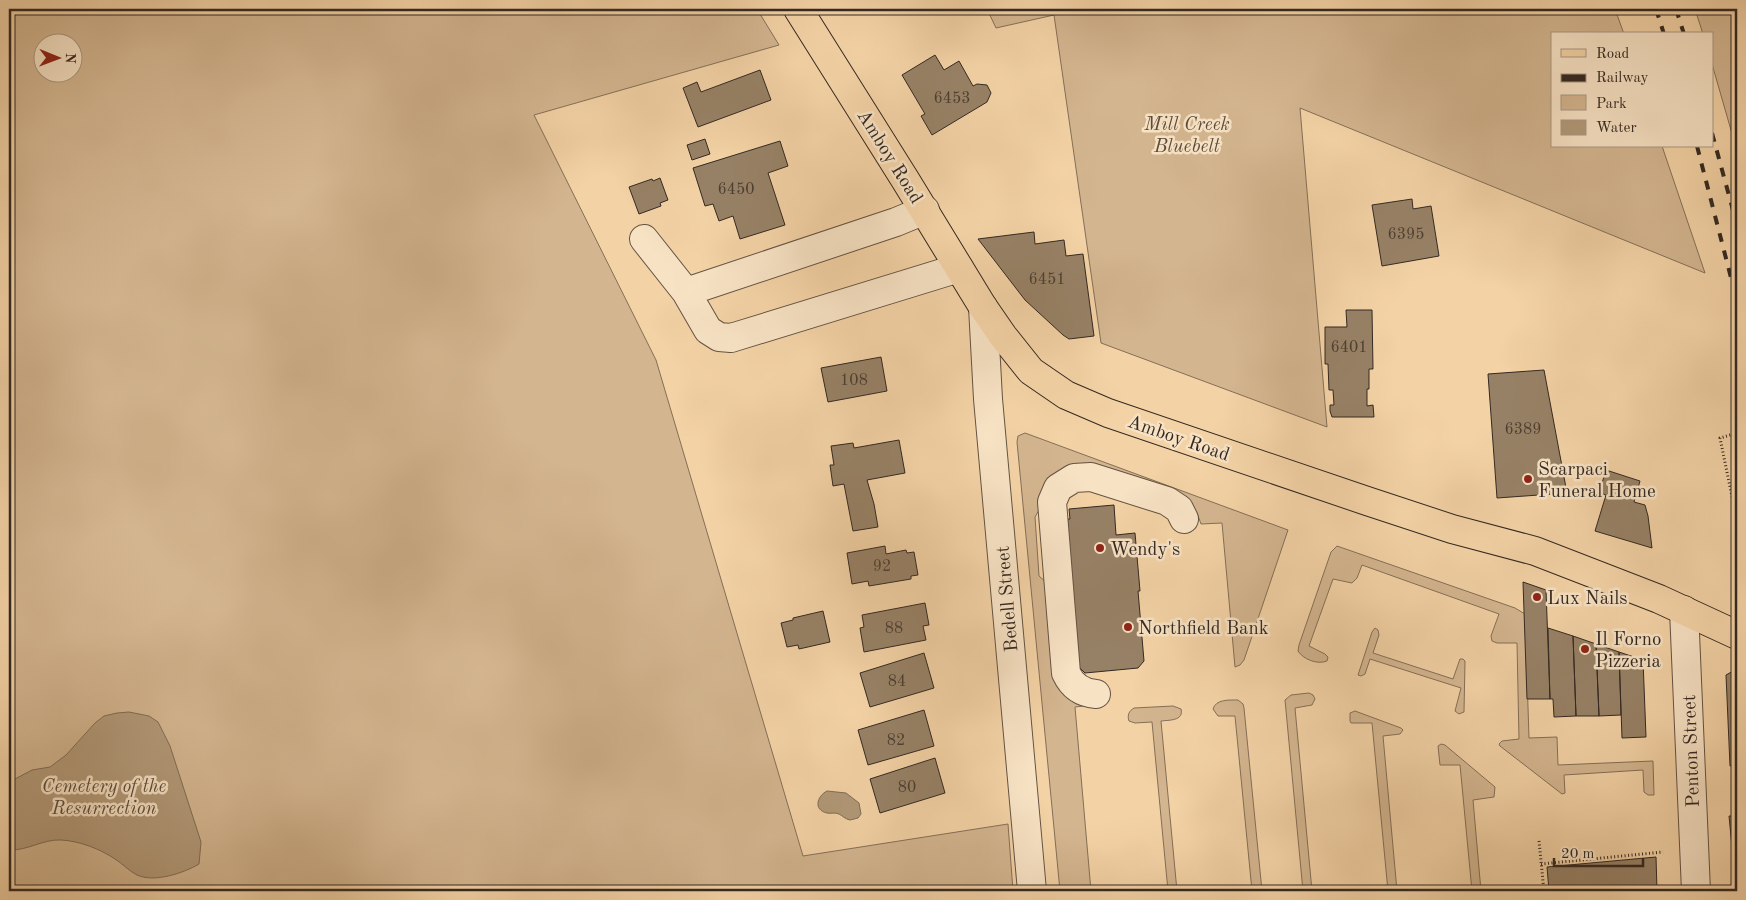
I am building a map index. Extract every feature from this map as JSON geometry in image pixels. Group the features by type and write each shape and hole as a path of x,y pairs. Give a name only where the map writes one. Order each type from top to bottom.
{"main road":[{"name":"Amboy Road","path":"798,9 925,210 983,307 1003,336 1031,370 1066,395 1108,413 1442,526 1535,552 1684,610 1737,635"}],"street":[{"path":"686,292 896,222 925,210"},
{"path":"644,239 686,292 708,330 719,337 731,338 959,268"},
{"name":"Bedell Street","path":"983,307 988,399 1032,891"},
{"path":"1096,694 1084,692 1076,687 1066,673 1052,502 1058,488 1074,478 1091,478 1167,501 1179,509 1184,520"},
{"name":"Penton Street","path":"1684,610 1696,891"}],"path":[{"path":"1737,433 1720,438 1737,521"},
{"path":"1539,842 1544,891"},
{"path":"1541,864 1663,852"}],"green space":[{"name":"Cemetery of the Resurrection","path":"9,9 757,9 779,45 534,115 656,360 803,856 1008,824 1013,891 9,891"},
{"name":"Mill Creek Bluebelt","path":"987,9 1615,9 1623,32 1551,32 1551,148 1663,148 1705,273 1300,108 1327,427 1101,343 1054,15 996,28"},
{"path":"1695,9 1737,9 1737,151 1714,71 1714,32 1702,32"},
{"path":"1025,433 1288,530 1244,660 1235,667 1222,523 1201,524 1192,505 1098,469 1039,510 1035,517 1039,576 1046,582 1092,705 1075,707 1091,891 1060,891 1017,442 1018,436"},
{"path":"1337,546 1515,608 1525,614 1529,738 1557,737 1558,765 1653,761 1654,795 1648,795 1644,792 1643,770 1564,775 1565,793 1562,794 1500,746 1499,744 1502,741 1519,739 1517,643 1497,643 1492,641 1491,636 1499,614 1362,565 1357,578 1352,583 1333,579 1309,646 1325,654 1328,657 1327,661 1315,662 1303,656 1298,651 1299,645 1331,552"},
{"path":"1375,628 1378,630 1379,635 1373,653 1453,679 1460,659 1463,659 1465,661 1464,712 1459,714 1455,711 1461,688 1370,659 1365,674 1358,675"},
{"path":"1309,693 1315,699 1312,705 1295,708 1312,891 1303,891 1285,700 1291,695"},
{"path":"1227,700 1238,700 1243,704 1244,708 1262,891 1252,891 1235,716 1218,716 1213,709 1217,703"},
{"path":"1173,706 1181,709 1180,716 1175,719 1161,721 1177,891 1168,891 1152,722 1135,723 1129,721 1128,717 1134,708"},
{"path":"1355,711 1403,730 1400,734 1383,736 1397,891 1388,891 1372,723 1351,723 1350,713"},
{"path":"1441,744 1445,745 1495,787 1494,797 1473,800 1481,891 1472,891 1460,765 1440,765 1438,746"}],"water":[{"path":"129,712 149,716 158,722 170,746 201,842 199,864 177,874 152,878 137,875 103,852 75,842 54,840 22,849 9,850 9,785 15,779 32,770 50,767 66,755 95,723 104,716"},
{"path":"827,791 846,793 859,803 861,814 858,818 850,820 837,813 827,813 820,809 818,806 819,799"}],"building":[{"path":"935,55 944,70 959,61 973,86 977,84 987,85 991,93 987,102 932,135 921,116 925,114 902,75"},
{"path":"760,70 771,100 698,127 683,88 697,82 701,92"},
{"path":"705,139 710,154 692,160 687,145"},
{"path":"780,141 788,166 768,173 785,225 740,239 733,216 719,221 713,204 705,206 693,168"},
{"path":"660,178 668,200 660,203 661,206 639,214 629,187"},
{"path":"1412,199 1413,209 1431,206 1439,256 1382,266 1372,205"},
{"path":"1034,232 1035,244 1064,240 1066,256 1083,254 1094,336 1069,339 1063,335 1025,300 978,239"},
{"path":"1346,310 1372,310 1373,369 1369,369 1367,406 1373,405 1374,417 1332,417 1330,411 1330,405 1334,405 1333,390 1329,390 1328,364 1325,364 1325,327 1347,327"},
{"path":"881,357 887,391 828,402 821,368"},
{"path":"1544,370 1567,493 1497,498 1488,374"},
{"path":"899,440 905,473 867,480 878,527 853,531 844,484 833,486 830,465 834,465 831,446 853,443 854,448"},
{"path":"1606,470 1640,481 1634,502 1645,505 1652,548 1595,531 1606,495 1599,493"},
{"path":"1114,505 1116,535 1135,533 1144,661 1138,668 1085,673 1078,666 1063,519 1070,519 1069,509"},
{"path":"885,546 886,554 906,550 907,553 914,552 918,575 911,576 911,579 869,586 868,581 852,584 847,553"},
{"path":"1523,582 1546,590 1550,699 1527,699"},
{"path":"925,603 929,625 923,626 926,640 864,652 860,628 864,627 862,615"},
{"path":"823,611 830,642 799,649 798,645 787,647 781,623 793,620 793,618"},
{"path":"1548,628 1573,636 1576,716 1554,717 1553,699 1550,699"},
{"path":"1573,636 1596,644 1599,716 1576,716"},
{"path":"1596,644 1619,652 1621,715 1599,716"},
{"path":"1619,652 1643,660 1646,737 1622,738"},
{"path":"924,653 934,688 870,707 860,673"},
{"path":"1735,670 1737,671 1737,766 1730,766 1726,675"},
{"path":"924,710 934,746 868,765 858,730"},
{"path":"935,758 945,793 880,813 870,779"},
{"path":"1729,816 1737,816 1737,847 1732,847"},
{"path":"1656,857 1657,891 1549,891 1547,867"}],"railway":[{"path":"1656,9 1663,32"},
{"path":"1676,9 1683,32"},
{"path":"1714,140 1737,225"},
{"path":"1698,148 1737,301"}],"place":[{"name":"Scarpaci Funeral Home","path":"1528,479"},
{"name":"Wendy's","path":"1100,548"},
{"name":"Lux Nails","path":"1537,597"},
{"name":"Northfield Bank","path":"1128,627"},
{"name":"Il Forno Pizzeria","path":"1585,649"}]}
